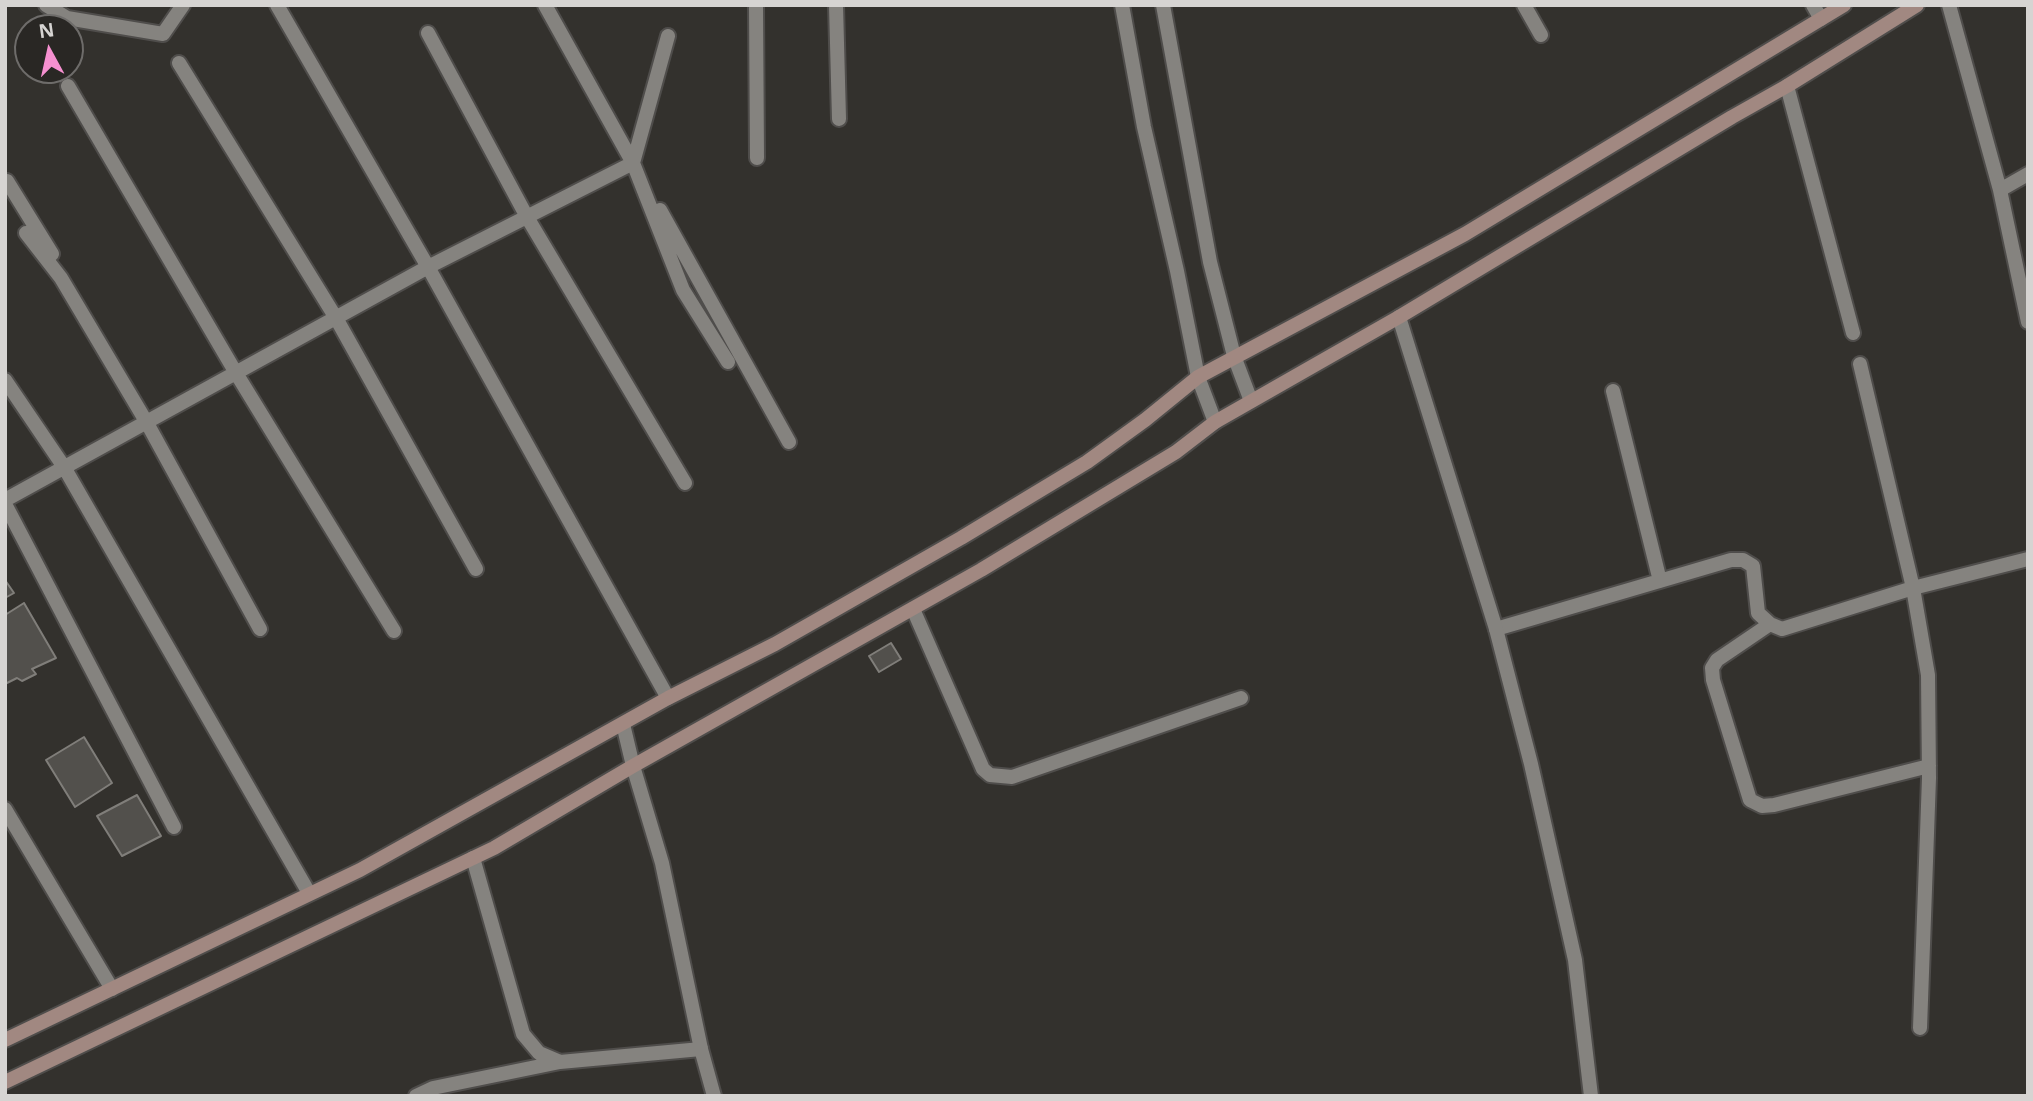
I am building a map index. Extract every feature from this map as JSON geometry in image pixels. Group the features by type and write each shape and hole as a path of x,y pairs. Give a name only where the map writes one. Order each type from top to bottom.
{"main road":[{"path":"5,1040 360,870 668,698 775,644 961,538 1087,462 1198,377 1465,234 1844,5"},
{"path":"5,1082 494,848 633,766 913,609 1176,452 1215,422 1399,317 1787,86 1917,5"}],"street":[{"path":"46,5 67,18 163,34 183,5"},
{"path":"276,5 428,268 668,698"},
{"path":"545,5 789,442"},
{"path":"756,5 757,158"},
{"path":"836,5 839,119"},
{"path":"1122,5 1144,127 1198,377 1215,422"},
{"path":"1163,5 1210,262 1234,356 1251,401"},
{"path":"1524,5 1541,35"},
{"path":"1813,5 1821,19"},
{"path":"1949,5 2000,190 2028,322"},
{"path":"428,33 527,217 685,483"},
{"path":"668,36 634,163 683,290 727,362"},
{"path":"179,63 336,318 476,569"},
{"path":"68,86 236,373 394,631"},
{"path":"1787,86 1853,332"},
{"path":"174,827 5,502 428,268 634,163"},
{"path":"2000,190 2028,174"},
{"path":"7,181 151,421 260,629"},
{"path":"26,233 61,278 151,421"},
{"path":"1399,317 1496,629 1531,764 1575,960 1591,1096"},
{"path":"1860,365 1913,588 1928,675 1929,766 1920,1028"},
{"path":"5,380 64,467 309,893"},
{"path":"1613,391 1660,580"},
{"path":"1496,629 1731,559 1753,566 1758,613 1770,624 1782,629 1913,588 2028,559"},
{"path":"913,609 983,769 990,775 1012,776 1241,698"},
{"path":"1770,624 1717,660 1712,668 1713,680 1751,800 1762,806 1774,804 1929,766"},
{"path":"623,724 662,863 701,1049 715,1096"},
{"path":"5,809 112,989"},
{"path":"473,858 523,1034 540,1053 560,1062"},
{"path":"416,1096 433,1088 560,1062 701,1049"}],"building":[{"path":"5,580 14,593 5,598"},
{"path":"24,603 56,658 32,669 36,674 22,681 17,678 5,684 5,615"},
{"path":"891,643 901,659 879,672 869,656"},
{"path":"84,737 112,783 75,807 46,760"},
{"path":"137,795 161,836 122,856 97,816"}]}
